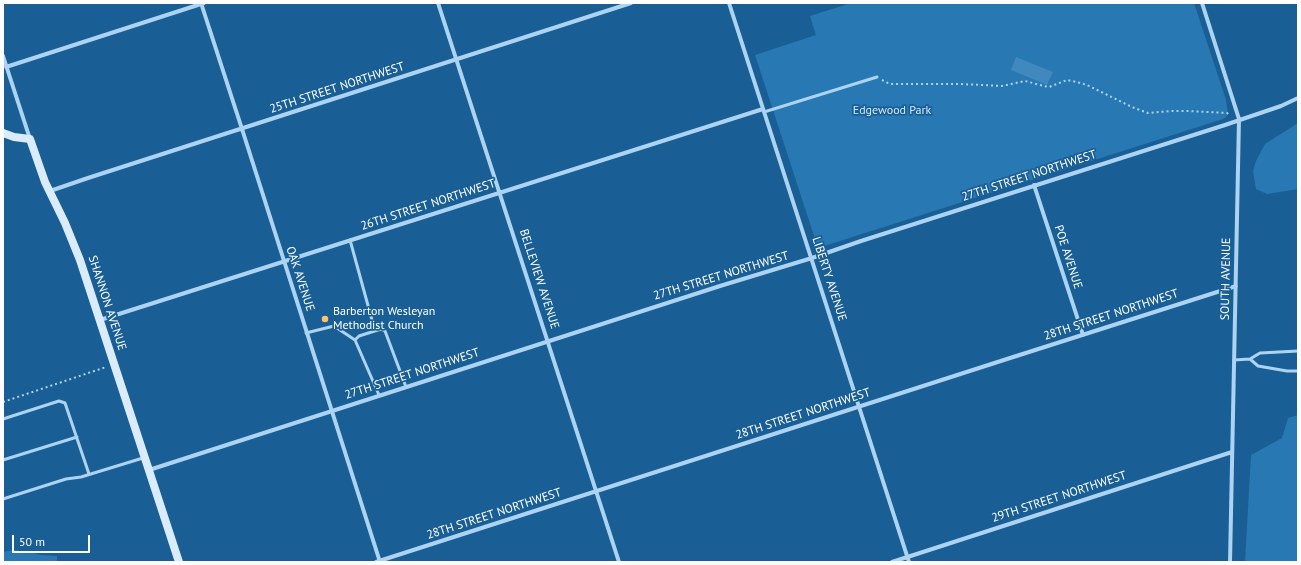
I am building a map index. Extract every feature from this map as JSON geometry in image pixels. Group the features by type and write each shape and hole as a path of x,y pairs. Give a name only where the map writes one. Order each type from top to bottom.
{"street":[{"path":"6,67 202,3"},
{"name":"OAK AVENUE","path":"202,3 378,562"},
{"name":"BELLEVIEW AVENUE","path":"438,3 619,562"},
{"name":"25TH STREET NORTHWEST","path":"49,192 88,178 631,3"},
{"name":"LIBERTY AVENUE","path":"729,3 909,562"},
{"name":"SOUTH AVENUE","path":"1202,3 1239,119 1230,562"},
{"name":"SHANNON AVENUE","path":"3,56 39,167 49,192 65,223 80,260 179,562"},
{"name":"27TH STREET NORTHWEST","path":"149,470 812,258 1281,106 1298,98"},
{"name":"26TH STREET NORTHWEST","path":"100,320 500,192 763,110"},
{"path":"3,133 14,137 30,139"},
{"name":"POE AVENUE","path":"1034,185 1083,335"},
{"name":"28TH STREET NORTHWEST","path":"378,562 859,406 1236,286"},
{"name":"29TH STREET NORTHWEST","path":"892,562 1232,452"}],"lane":[{"path":"763,110 877,77"},
{"path":"350,240 375,331"},
{"path":"306,333 329,326 334,326 356,340 379,396"},
{"path":"356,340 358,336 381,329 385,331 406,387"},
{"path":"1234,360 1250,359 1260,353 1298,351"},
{"path":"1250,359 1258,366 1287,371 1298,371"},
{"path":"3,420 59,401 65,403 89,474"},
{"path":"3,460 77,437"},
{"path":"3,499 66,479 89,474 145,457"}],"path":[{"path":"877,77 890,84 960,84 1002,86 1025,81 1049,86 1067,80 1077,82 1106,93 1132,107 1148,113 1172,111 1227,113 1239,119"},
{"path":"3,402 104,368"}],"green space":[{"name":"Edgewood Park","path":"851,3 1194,3 1226,100 1228,114 1225,118 1220,120 818,248 755,55 816,35 810,16"},
{"path":"1298,123 1298,189 1267,194 1256,189 1253,171 1256,161 1265,144"},
{"path":"1298,415 1298,562 1245,562 1251,455 1282,438 1288,418"},
{"path":"13,550 57,556 57,562 3,562 3,552"}],"building":[{"path":"1016,57 1053,72 1047,85 1011,70"}],"place":[{"name":"Barberton Wesleyan Methodist Church","path":"325,319"}]}
